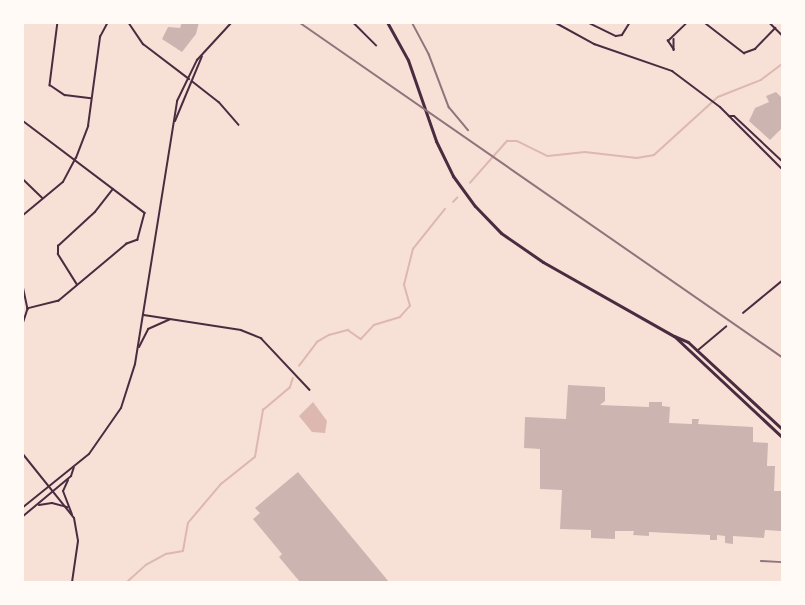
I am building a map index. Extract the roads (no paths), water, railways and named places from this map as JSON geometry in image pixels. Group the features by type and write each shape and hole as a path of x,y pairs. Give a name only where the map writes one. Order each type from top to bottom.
{"main road":[{"path":"128,22 143,44 191,81"},
{"path":"22,508 74,467 112,425 128,389 143,314 177,101 187,77 232,22"},
{"path":"387,22 414,78 436,141 466,194 501,233 543,262 697,350 783,429"},
{"path":"554,22 594,44 663,66 720,107 783,169"},
{"path":"174,122 202,56"},
{"path":"729,116 734,116 783,161"},
{"path":"137,349 148,329 170,319"},
{"path":"674,336 783,437"},
{"path":"22,453 72,514"},
{"path":"72,582 78,541 72,514 63,491 74,467"},
{"path":"22,517 69,477"},
{"path":"36,505 52,503 67,507"}],"street":[{"path":"58,22 50,85 65,95 92,99"},
{"path":"22,216 63,182 76,158 86,133 100,37 108,22"},
{"path":"353,22 376,45"},
{"path":"587,22 616,36 622,35 630,22"},
{"path":"674,39 688,22"},
{"path":"705,22 744,53 755,49 775,28"},
{"path":"769,22 783,35"},
{"path":"191,81 219,102 239,125"},
{"path":"22,120 144,209 142,234 51,306 28,309"},
{"path":"22,178 44,199"},
{"path":"77,286 58,254 58,246 95,212 114,188"},
{"path":"22,281 28,309 22,327"},
{"path":"743,313 783,281"},
{"path":"143,314 241,330 261,338 310,390"},
{"path":"692,353 726,327"}],"waterway":[{"path":"470,183 507,141 517,141 548,156 585,152 637,158 654,155 718,97 761,80 782,64"},
{"path":"453,202 457,198"},
{"path":"299,366 317,342 329,335 348,330 361,339 374,325 400,317 410,306 404,285 413,249 445,209"},
{"path":"127,582 146,565 166,554 183,551 188,523 221,484 255,457 263,410 290,387 293,378"}],"railway":[{"path":"299,22 782,357"},
{"path":"412,22 429,54 449,107 468,130"},
{"path":"761,561 782,562"}]}
